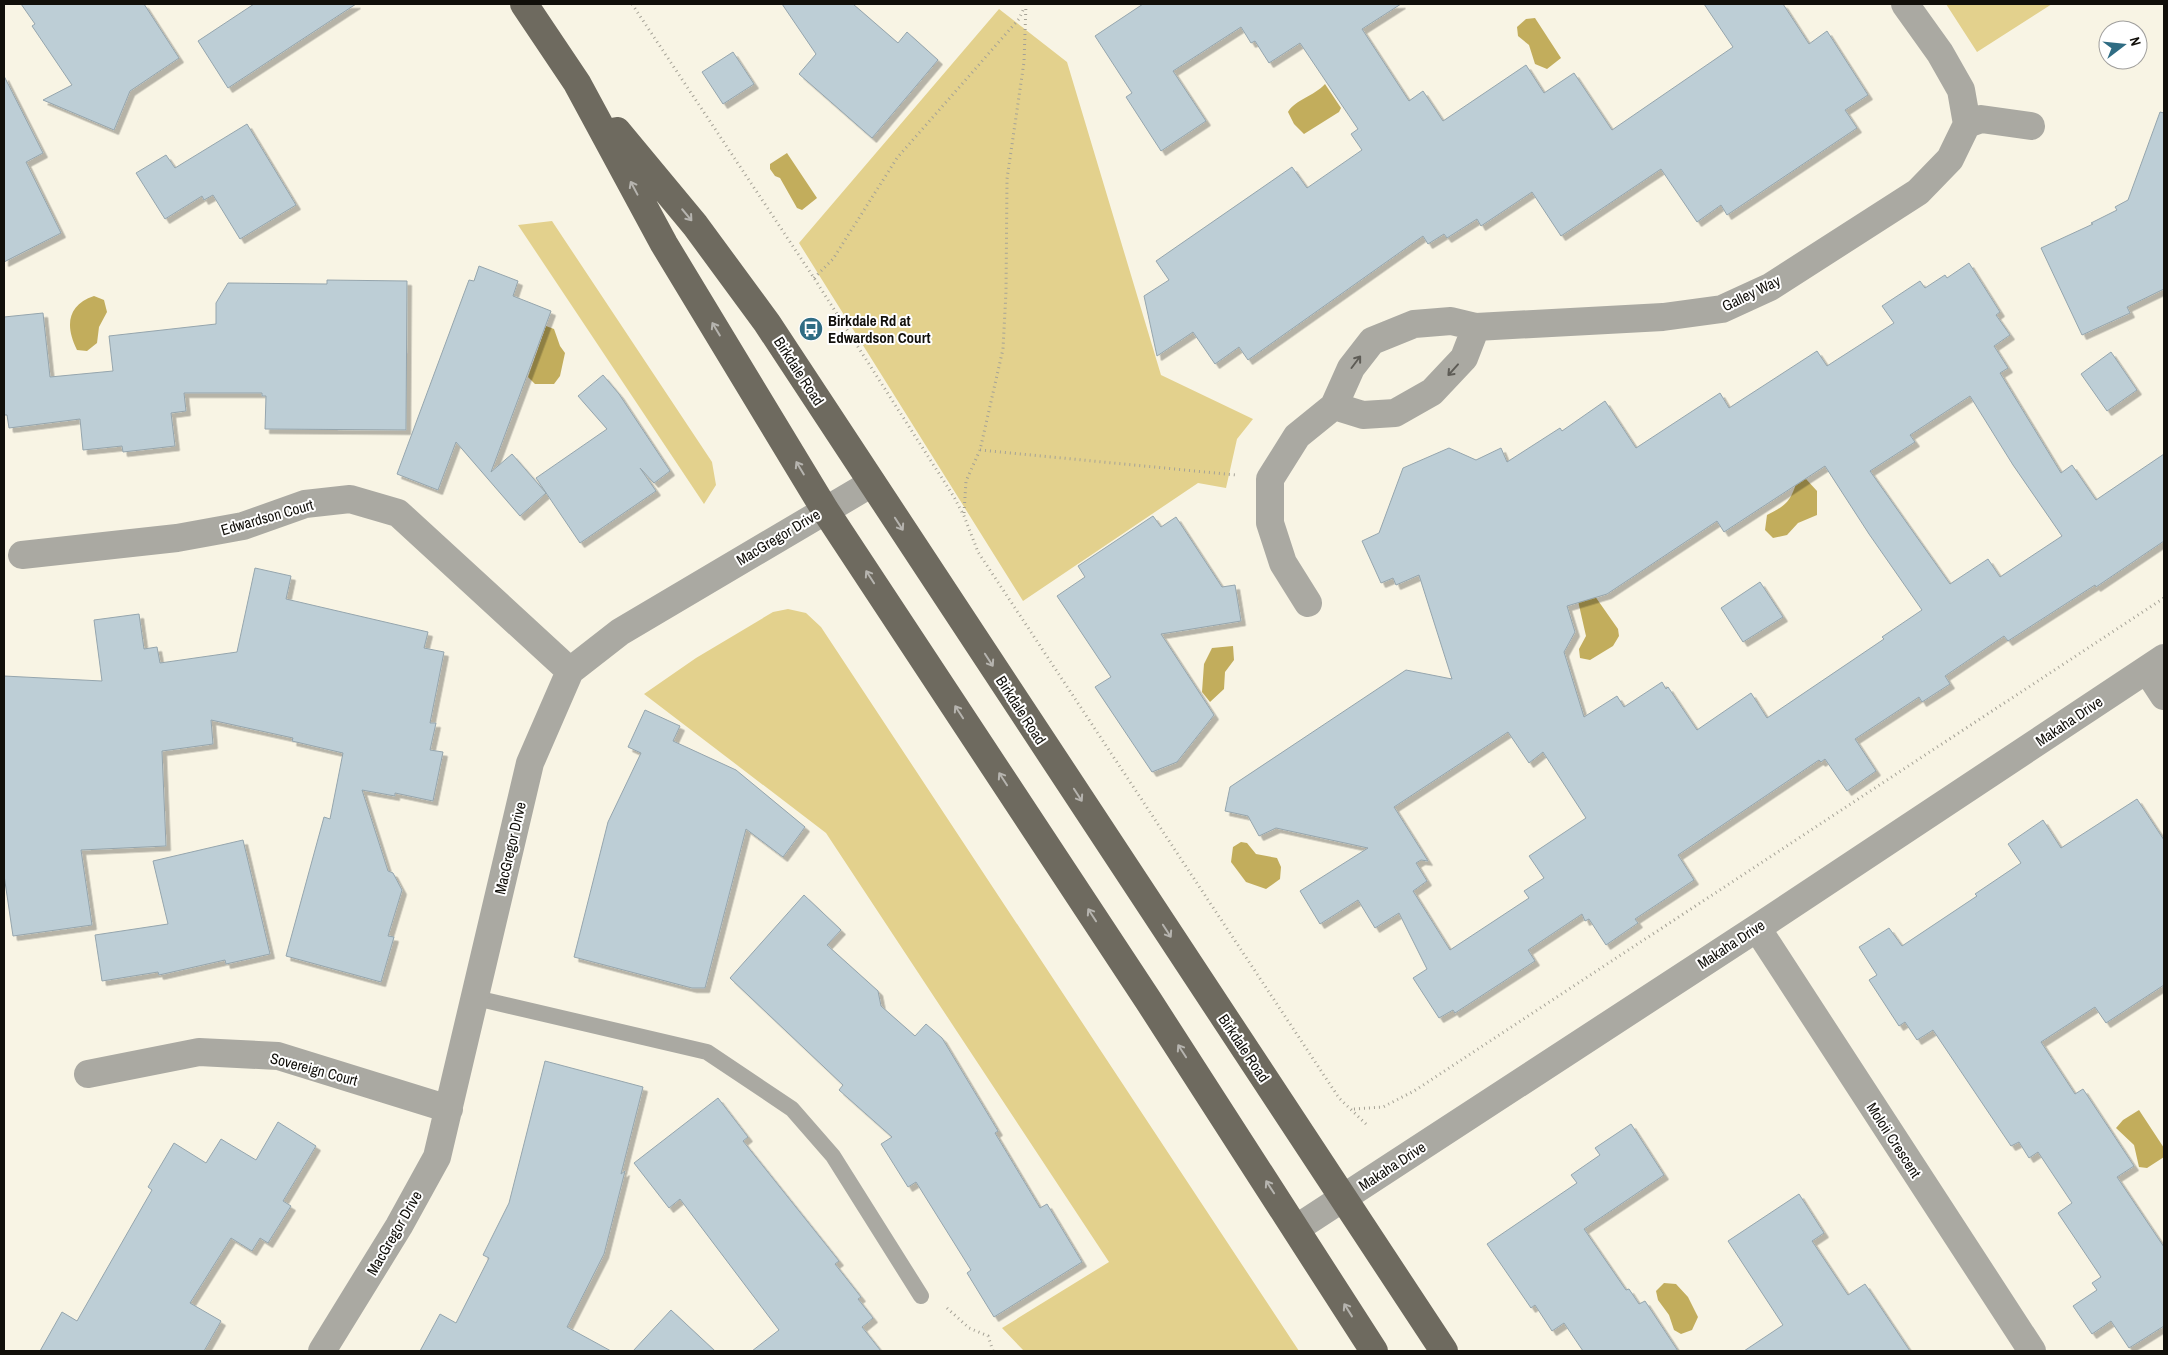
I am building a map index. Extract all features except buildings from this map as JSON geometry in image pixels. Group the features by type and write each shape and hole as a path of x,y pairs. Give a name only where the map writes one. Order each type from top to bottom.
{"main road":[{"name":"Birkdale Road","path":"524,4 578,83 695,225 767,324 1444,1351"},
{"name":"Birkdale Road","path":"578,83 664,244 825,510 1297,1228 1374,1351"}],"street":[{"path":"1905,4 1940,53 1961,90 1967,124 1981,119 2030,126"},
{"name":"Galley Way","path":"1270,479 1297,436 1334,406 1351,368 1372,341 1414,324 1451,321 1476,328 1663,316 1722,309 1770,287 1918,192 1950,159 1967,124"},
{"path":"1334,406 1363,415 1395,413 1432,392 1464,358 1476,328"},
{"path":"1270,479 1270,522 1283,563 1308,603"},
{"name":"MacGregor Drive","path":"322,1351 400,1226 437,1157 530,763 570,671 620,632 872,483"},
{"name":"Edwardson Court","path":"22,554 177,538 243,526 305,504 350,499 398,514 570,671"},
{"path":"2156,664 2164,696"},
{"name":"Makaha Drive","path":"1297,1228 1757,928 2156,664"},
{"name":"Moloii Crescent","path":"1757,928 2032,1351"},
{"name":"Sovereign Court","path":"88,1074 199,1052 278,1056 449,1109"}],"lane":[{"path":"476,998 707,1052 792,1109 833,1156 921,1296"}],"path":[{"path":"632,4 814,278 964,516 978,552 1339,1098 1353,1109 1367,1125"},
{"path":"814,278 833,260 897,158 1019,19 1026,5"},
{"path":"964,516 966,481 980,450 1003,349 1006,292 1007,178 1024,62 1026,5"},
{"path":"980,450 1270,479"},
{"path":"1353,1109 1383,1107 1414,1091 2164,598"},
{"path":"921,1296 948,1308 969,1328 988,1336 993,1351"}],"shaded area":[{"path":"1946,4 2052,4 1977,52"},
{"path":"999,9 1067,62 1161,375 1253,419 1237,439 1226,488 1198,483 1023,601 799,243"},
{"path":"1535,18 1561,58 1547,69 1535,64 1529,45 1518,36 1517,27 1526,19"},
{"path":"1325,84 1341,108 1339,112 1304,134 1294,124 1288,112 1295,104 1316,92"},
{"path":"787,153 817,198 802,210 797,208 780,178 775,176 770,169 770,164"},
{"path":"552,221 712,462 716,485 704,504 518,225"},
{"path":"94,296 104,300 107,312 99,327 97,343 87,351 77,350 71,333 71,317 78,305"},
{"path":"546,326 554,329 560,346 565,353 560,376 554,384 535,384 528,377"},
{"path":"1806,479 1817,491 1817,515 1798,523 1787,535 1773,538 1765,530 1767,515 1787,502 1797,481"},
{"path":"1585,582 1618,629 1619,636 1613,646 1590,660 1580,658 1579,649 1586,636 1576,592"},
{"path":"788,609 806,613 821,627 1299,1351 1024,1351 1002,1328 1109,1262 826,833 644,694 696,658 773,612"},
{"path":"1233,646 1234,660 1225,672 1224,689 1210,702 1202,692 1204,664 1212,648"},
{"path":"1241,842 1247,843 1256,854 1277,858 1281,867 1280,879 1266,889 1246,882 1231,862 1233,847"},
{"path":"2139,1110 2164,1148 2164,1157 2147,1168 2139,1167 2134,1145 2116,1128 2123,1120"},
{"path":"1664,1283 1676,1284 1688,1297 1698,1317 1692,1330 1681,1334 1674,1330 1669,1315 1658,1300 1656,1291"}],"place":[{"name":"Birkdale Rd at Edwardson Court","path":"811,329"}]}
